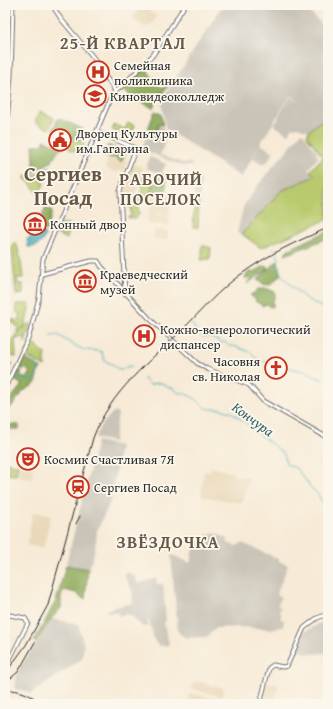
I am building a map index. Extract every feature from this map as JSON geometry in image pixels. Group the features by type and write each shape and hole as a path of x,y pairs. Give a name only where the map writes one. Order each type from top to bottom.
{"main road":[{"path":"5,216 7,180 6,131 11,76 13,5"},
{"path":"52,5 61,19 93,57 115,91"},
{"path":"5,388 29,336 39,298 43,259 109,102 115,91 120,88 153,55 185,5"},
{"path":"97,132 135,148 135,152 121,186 120,196 125,294"},
{"path":"42,274 91,261 98,261 100,266 125,294 169,338 197,363 207,369 249,385 263,401 328,438"},
{"path":"5,614 22,617 28,621 22,637 5,667"},
{"path":"260,704 269,669 273,666 287,666 304,628 317,618 328,614"}],"shaded area":[{"path":"5,5 11,5 10,29 5,29"},
{"path":"141,5 157,17 149,27 147,26 145,28 132,19"},
{"path":"223,5 303,5 328,31 328,114 309,131 293,127 288,134 274,125 290,97 302,103 290,96 260,144 274,152 266,163 263,164 253,158 259,147 241,177 166,129 161,101"},
{"path":"159,125 164,129 165,142 160,155 183,163 192,163 191,166 182,166 141,149 146,138 153,141"},
{"path":"302,132 317,152 316,155 319,156 308,170 316,176 281,191 242,234 237,233 244,205 257,186"},
{"path":"111,153 128,161 123,172 118,170 116,173 105,167"},
{"path":"150,157 166,164 161,174 146,168"},
{"path":"132,164 143,168 135,197 122,196 122,190"},
{"path":"152,195 170,196 170,214 148,214"},
{"path":"148,215 169,215 169,226 148,224"},
{"path":"154,230 168,231 167,240 154,239"},
{"path":"113,412 118,413 114,442 95,438 100,427"},
{"path":"97,441 120,446 111,500 97,531 95,549 89,569 66,565"},
{"path":"19,465 33,467 32,479 18,477"},
{"path":"211,467 233,473 232,475 249,478 242,503 201,496 204,471 210,472"},
{"path":"33,512 51,515 43,548 27,545"},
{"path":"212,532 227,538 228,543 236,546 242,543 279,559 279,561 288,565 276,595 281,598 277,606 281,607 279,611 281,613 281,619 284,620 283,627 271,629 242,627 216,628 207,637 186,638 178,632 171,555 190,563 193,556 191,555 197,542 203,545 207,534 210,535"},
{"path":"126,572 134,575 138,584 156,578 157,584 163,584 166,619 164,624 169,643 167,646 159,646 155,642 149,620 147,621 149,626 143,627 132,615 129,616 128,614 119,616 117,611 108,613 106,610 133,603 132,590 125,577"},
{"path":"52,619 78,624 84,645 82,659 31,694 26,691 15,689 17,674 21,666"},
{"path":"323,622 328,624 328,653 308,654 296,648 302,633"},
{"path":"196,681 223,688 222,697 189,688"},
{"path":"266,682 278,685 275,700 263,697"},
{"path":"189,693 220,700 219,704 190,704"}],"green space":[{"path":"149,66 148,71 154,82 163,88 170,83 160,98 162,92 160,92 153,108 132,97 123,90 143,68 145,70"},
{"path":"40,111 54,118 49,129 35,122"},
{"path":"155,111 161,114 163,125 159,124 153,139 145,136"},
{"path":"328,114 328,219 261,248 242,234 281,191 315,176 310,171 323,157 307,136 309,131"},
{"path":"58,118 83,129 81,141 53,130"},
{"path":"128,123 135,125 130,137 112,130 114,125 125,129"},
{"path":"73,139 85,143 81,154 69,149"},
{"path":"44,140 63,148 59,150 52,161 34,172 32,171 34,162 33,145 43,145"},
{"path":"108,145 126,153 121,162 116,159 116,157 112,158 103,156"},
{"path":"50,167 47,174 42,174 40,180 43,181 44,184 39,193 25,179 25,176 32,176 38,173 40,176 39,173"},
{"path":"163,174 166,175 166,195 151,194 153,183 160,184 160,176"},
{"path":"145,176 153,179 150,195 148,197 143,196 141,193 143,177"},
{"path":"196,179 200,180 198,227 193,227"},
{"path":"141,196 138,203 139,215 135,219 128,218 131,216 130,198"},
{"path":"46,208 52,211 46,231 40,228 43,213"},
{"path":"68,224 67,239 56,234 60,225"},
{"path":"328,231 328,238 285,255 287,250"},
{"path":"13,243 16,243 19,251 23,278 17,278 18,284 23,284 23,294 16,295 12,248"},
{"path":"202,245 211,248 210,259 201,260"},
{"path":"278,260 280,275 270,285 257,280"},
{"path":"264,266 268,267 268,269 247,284 250,279 248,277 246,279 245,277 247,273 248,274 250,271 253,273"},
{"path":"259,288 260,291 265,288 275,292 273,307 266,304 263,306 255,301 256,300 251,296 251,294 255,293"},
{"path":"16,304 30,304 25,326 17,332 18,325 16,326 14,323 12,324 12,320 15,319 15,322 20,320 20,314 17,313"},
{"path":"30,323 31,324 25,343 25,337 16,339 17,334"},
{"path":"15,337 16,357 10,354 8,355 7,359 13,364 6,370 5,347"},
{"path":"35,344 45,354 45,367 27,357 25,354 28,348"},
{"path":"24,358 41,368 37,374 35,384 22,392 20,397 18,397 15,403 8,410 6,424 19,425 19,429 5,429 5,406 21,386 20,383 14,380 18,369 22,372 20,376 27,379 30,373 25,367 23,370 19,367"},
{"path":"9,462 9,464 18,465 16,475 5,474 5,464"},
{"path":"66,565 88,569 85,599 76,593 64,590 61,597 61,608 51,619 36,642 34,641 56,601"}],"water":[{"path":"40,232 45,234 42,242 34,247 28,247 27,239"}],"waterway":[{"path":"277,254 279,258"},
{"path":"279,259 277,263 284,278 306,299 322,307 328,313"},
{"path":"192,324 195,331 203,337"},
{"name":"Кончура","path":"50,336 58,335 84,350 100,351 105,361 114,365 118,370 129,366 132,367"},
{"path":"204,337 211,337 221,343 225,342 229,346 235,346 251,352 254,357 261,361"},
{"name":"Кончура","path":"31,357 38,363"},
{"path":"263,361 311,373 313,376 328,381"},
{"name":"Кончура","path":"13,378 21,378 32,381 38,375 37,366"},
{"name":"Кончура","path":"144,379 150,385 158,383 168,388 173,388 179,393 184,393 196,399 205,408 221,409 233,413 284,454 286,464 296,468 316,492 328,510"}],"railway":[{"path":"5,674 26,645 48,605 93,438 100,421 109,406 144,366 232,281 272,255 294,243 328,228"},
{"path":"76,524 80,516"},
{"path":"5,683 18,672 35,642"},
{"path":"5,690 16,690 25,693 43,704"}],"place":[{"name":"Семейная поликлиника","path":"98,72"},
{"name":"Киновидеоколледж","path":"95,96"},
{"name":"Дворец Культуры им.Гагарина","path":"60,140"},
{"name":"Конный двор","path":"35,224"},
{"name":"Краеведческий музей","path":"85,281"},
{"name":"Кожно-венерологический диспансер","path":"144,336"},
{"name":"Часовня св. Николая","path":"276,368"},
{"name":"Космик Счастливая 7Я","path":"28,459"},
{"name":"Сергиев Посад","path":"78,487"}],"district":[{"name":"25-Й КВАРТАЛ","path":"123,42"},
{"name":"Сергиев Посад","path":"63,185"},
{"name":"РАБОЧИЙ ПОСЕЛОК","path":"161,188"},
{"name":"ЗВЁЗДОЧКА","path":"168,541"}]}
